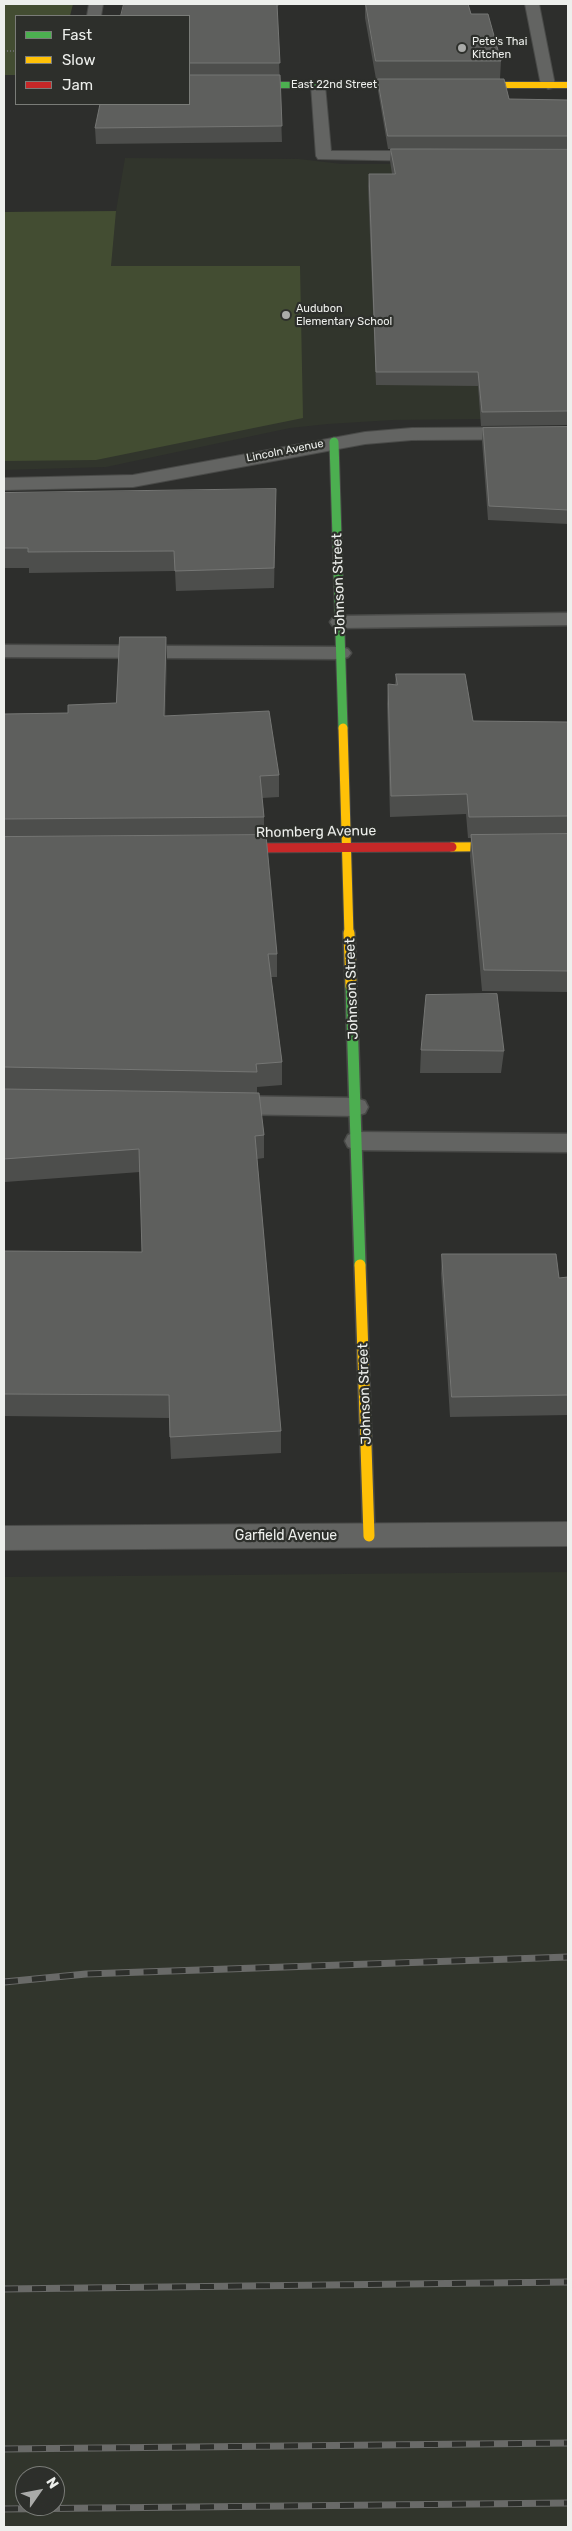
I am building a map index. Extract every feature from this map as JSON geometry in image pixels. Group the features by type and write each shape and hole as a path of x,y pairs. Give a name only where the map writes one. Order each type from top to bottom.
{"street":[{"path":"532,4 548,85"},
{"name":"East 22nd Street","path":"190,85 428,85"},
{"path":"318,85 324,156 443,156"},
{"path":"458,85 568,85"},
{"name":"Lincoln Avenue","path":"4,484 133,481 334,442 412,434 568,432"},
{"name":"Johnson Street","path":"334,442 369,1536"},
{"name":"Rhomberg Avenue","path":"219,848 568,846"},
{"name":"Garfield Avenue","path":"4,1538 568,1534"}],"lane":[{"path":"340,622 568,619"},
{"path":"4,651 341,653"},
{"path":"200,1104 356,1107"},
{"path":"356,1141 568,1143"}],"shaded area":[{"name":"Audubon Elementary School","path":"125,158 299,159 342,164 568,164 568,418 393,420 328,424 290,428 106,467 4,470 4,212 116,211"},
{"path":"568,1572 568,2527 4,2527 4,1577"}],"green space":[{"path":"4,4 73,4 70,15 15,15 15,75 4,75"},
{"path":"116,211 111,266 300,266 303,418 96,460 4,461 4,212"}],"building":[{"path":"124,4 277,4 280,63 190,63 190,15 121,15"},
{"path":"366,4 468,4 471,14 488,14 501,61 376,61"},
{"path":"190,75 280,75 282,126 95,128 100,105 190,105"},
{"path":"378,79 504,79 509,99 568,100 568,136 388,136"},
{"name":"Audubon Elementary School","path":"391,149 568,149 568,411 482,412 478,372 376,372 369,174 395,174"},
{"path":"568,427 568,510 489,506 483,428"},
{"path":"276,489 274,568 175,571 174,551 28,552 28,548 4,548 4,493"},
{"path":"120,637 166,637 164,716 269,711 279,775 260,776 264,817 4,819 4,714 68,713 68,705 116,703"},
{"path":"396,674 465,674 473,721 568,722 568,816 469,817 467,794 391,796 388,684 397,685"},
{"path":"568,834 568,971 484,970 471,835"},
{"path":"266,835 277,954 268,954 282,1062 256,1064 257,1072 4,1067 4,837"},
{"path":"497,994 504,1051 421,1050 426,995"},
{"path":"4,1089 259,1093 264,1135 255,1136 281,1431 170,1437 169,1395 4,1394 4,1251 142,1252 139,1149 4,1159"},
{"path":"442,1254 556,1254 559,1278 568,1277 568,1395 452,1397"}],"railway":[{"path":"4,1982 86,1974 568,1957"},
{"path":"4,2289 568,2282"},
{"path":"4,2449 568,2443"},
{"path":"4,2509 568,2503"}],"traffic: fast":[{"path":"190,85 415,85"},
{"path":"334,442 343,728"},
{"path":"351,986 360,1265"}],"traffic: slow":[{"path":"468,85 568,85"},
{"path":"343,728 351,986"},
{"path":"452,847 568,846"},
{"path":"360,1265 369,1536"}],"traffic: jam":[{"path":"230,848 452,847"}],"place":[{"name":"Pete's Thai Kitchen","path":"462,48"},
{"name":"Audubon Elementary School","path":"286,315"}]}
